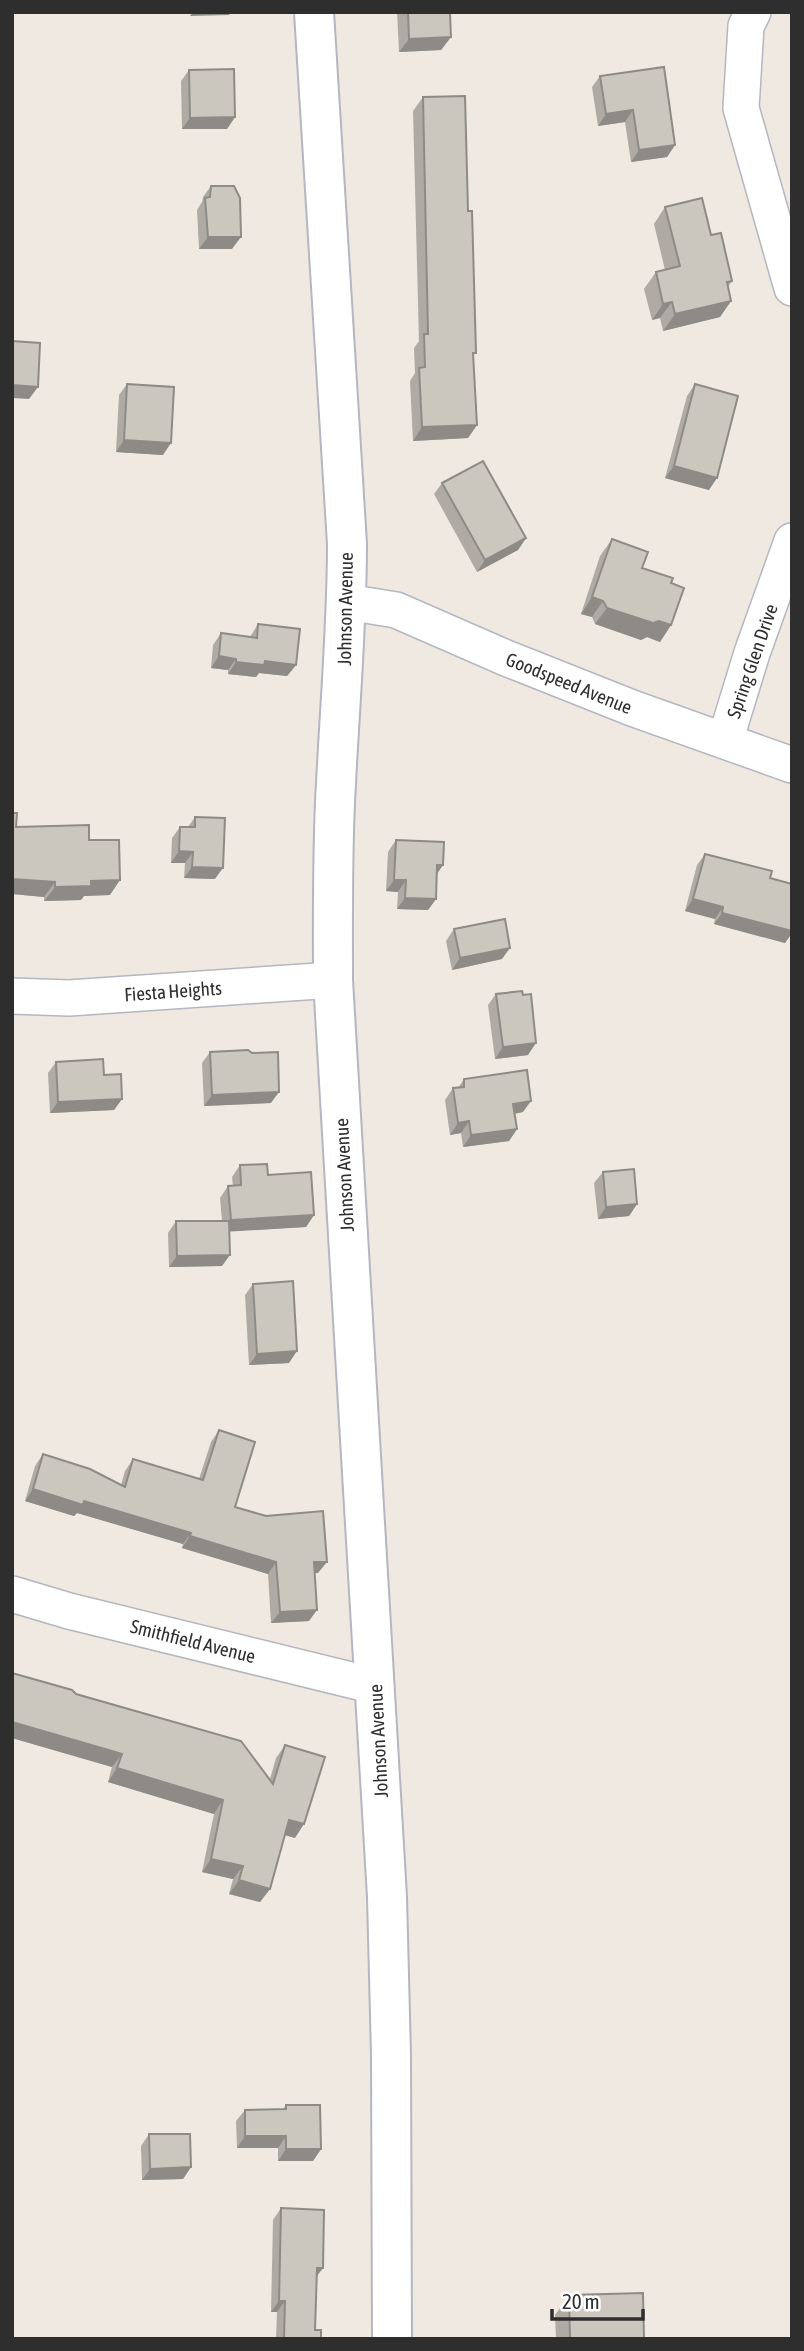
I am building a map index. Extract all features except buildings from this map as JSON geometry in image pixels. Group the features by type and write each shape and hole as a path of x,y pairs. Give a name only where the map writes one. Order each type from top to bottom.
{"street":[{"name":"Johnson Avenue","path":"314,12 342,454 347,602 336,782 333,981 388,1937 392,2339"},
{"path":"753,12 746,26 741,108 792,288"},
{"name":"Spring Glen Drive","path":"724,741 792,541"},
{"name":"Goodspeed Avenue","path":"347,602 396,610 506,658 632,708 792,765"},
{"name":"Fiesta Heights","path":"12,996 69,998 333,981"},
{"name":"Smithfield Avenue","path":"12,1594 69,1611 375,1686"}]}
